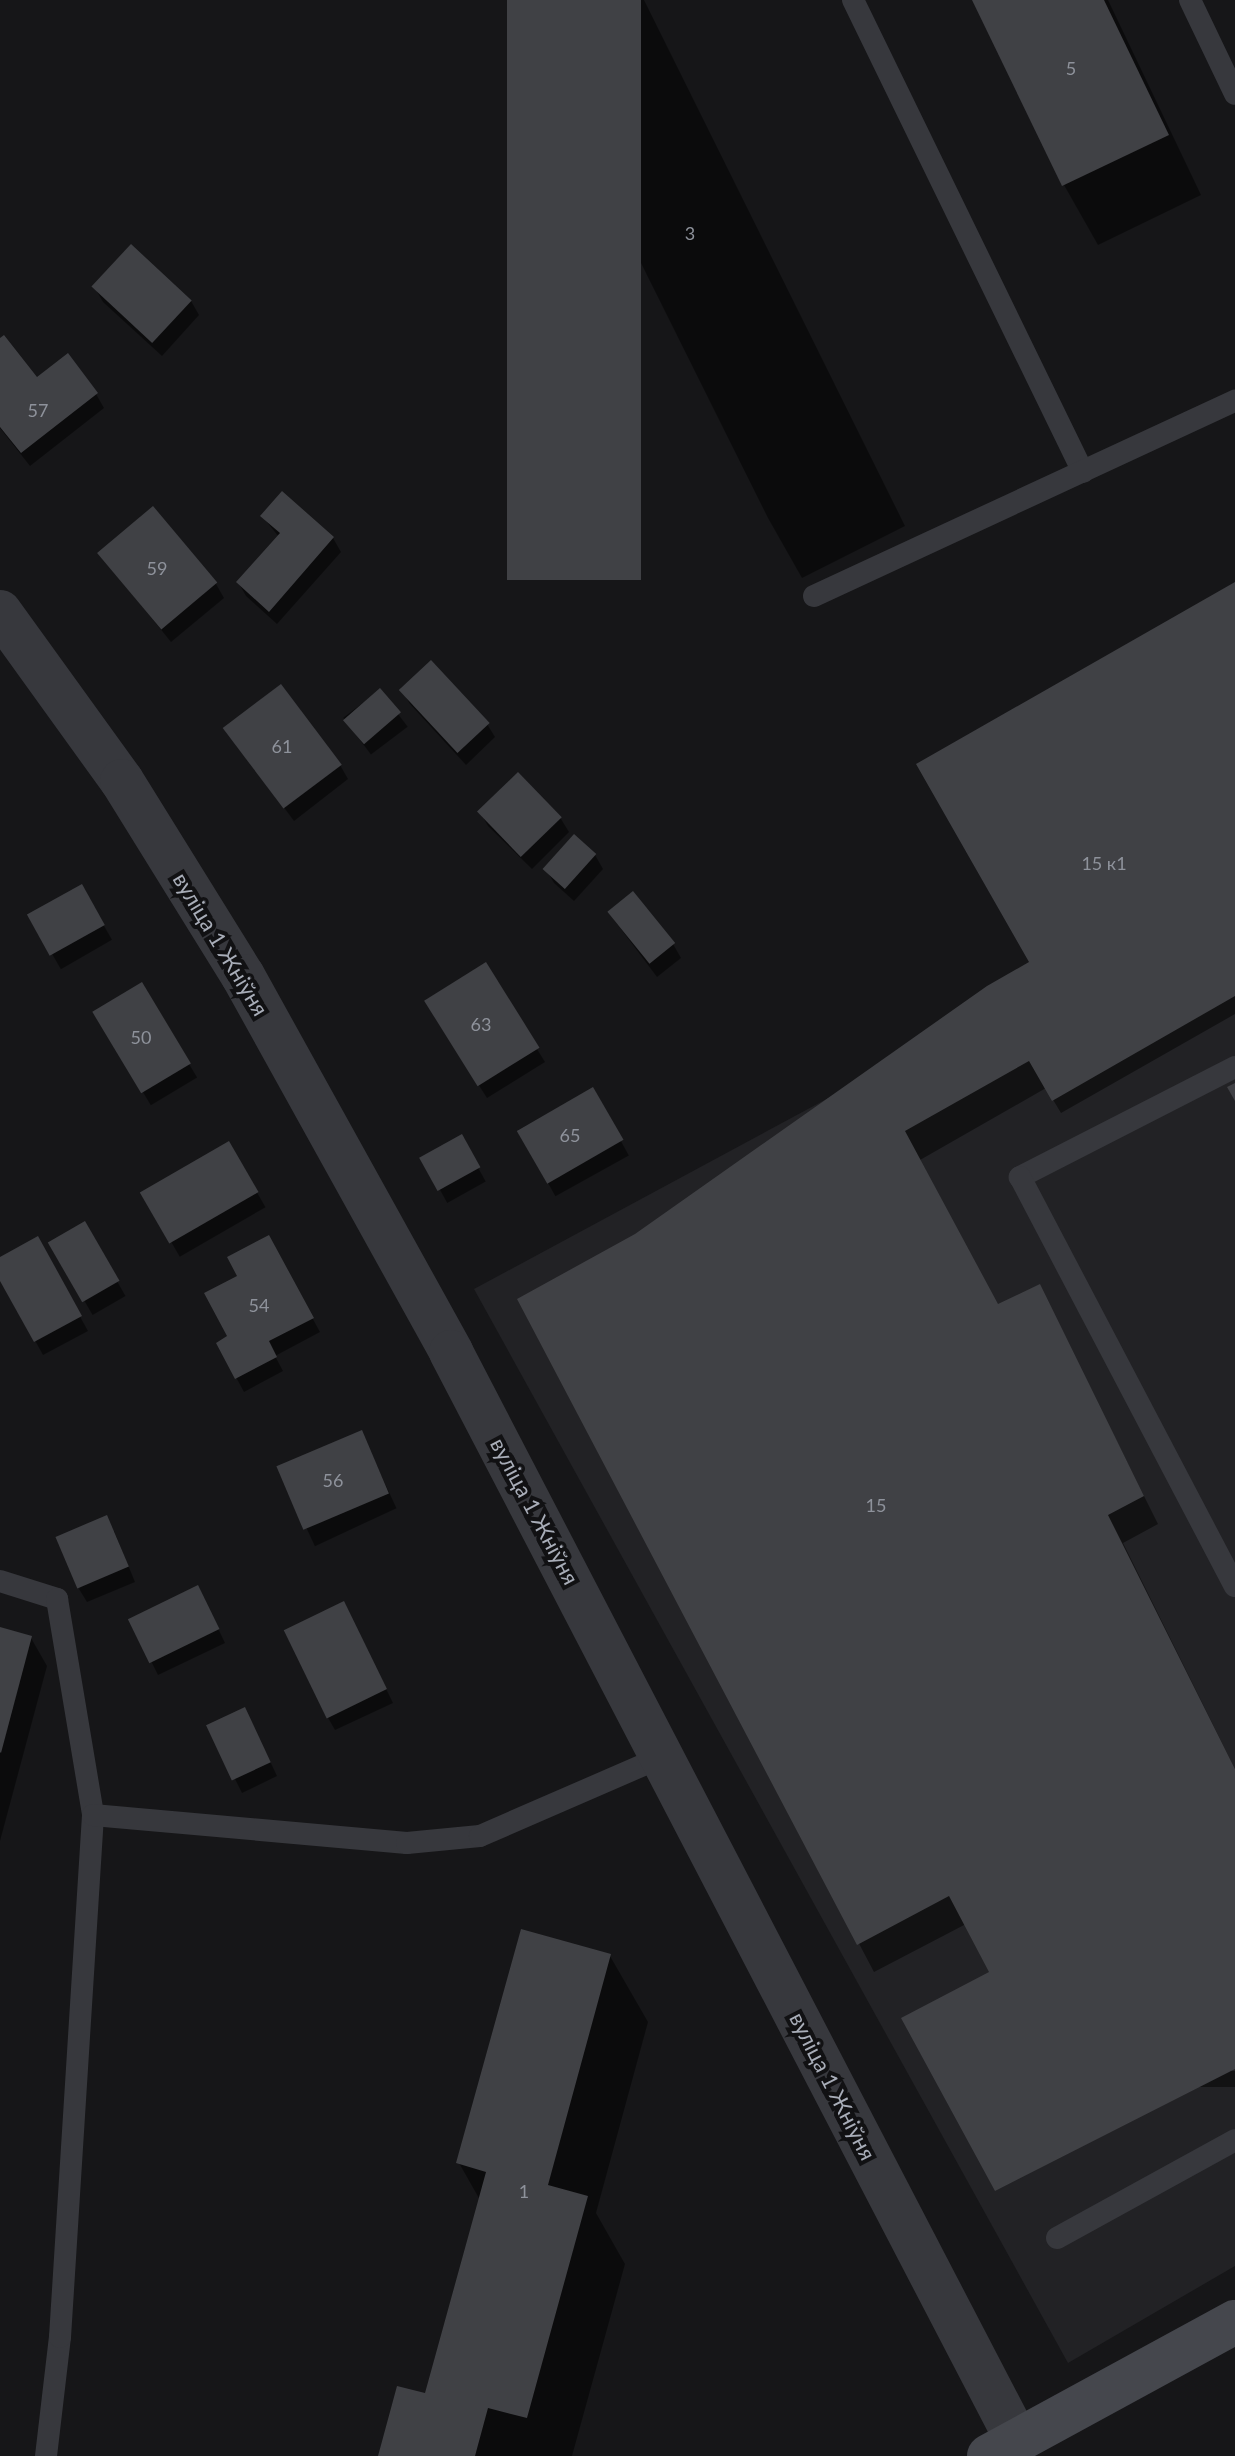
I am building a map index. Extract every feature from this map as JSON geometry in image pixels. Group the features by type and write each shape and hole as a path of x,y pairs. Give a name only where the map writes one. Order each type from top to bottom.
{"main road":[{"path":"1003,2448 1235,2322"}],"street":[{"name":"вуліца 1 Жніўня","path":"0,612 122,781 243,976 451,1352 664,1756 1003,2448"}],"lane":[{"path":"853,0 1083,472"},
{"path":"1190,0 1235,94"},
{"path":"814,596 1235,401"},
{"path":"1235,1067 1020,1177 1235,1586"},
{"path":"0,1581 57,1599 93,1815 60,2337 46,2456"},
{"path":"93,1815 407,1843 480,1836 664,1756"},
{"path":"1057,2238 1235,2140"}],"shaded area":[{"path":"1235,879 1235,2266 1068,2363 474,1289"}],"building":[{"path":"507,0 641,0 641,580 507,580"},
{"path":"972,0 1104,0 1169,135 1062,186"},
{"path":"131,244 192,301 152,343 91,286"},
{"path":"4,335 37,377 68,353 98,393 21,453 0,427 0,338"},
{"path":"282,491 334,537 269,612 236,582 280,533 260,516"},
{"path":"153,506 217,583 161,630 97,553"},
{"path":"1235,582 1235,996 1052,1101 1029,1061 905,1131 998,1304 1040,1284 1144,1496 1108,1515 1235,1769 1235,2069 995,2191 901,2018 989,1972 949,1896 857,1945 517,1299 635,1234 987,986 1029,962 916,764"},
{"path":"431,660 490,723 457,753 399,690"},
{"path":"281,684 342,765 283,809 223,728"},
{"path":"380,688 401,712 364,744 343,720"},
{"path":"518,772 562,817 521,857 477,812"},
{"path":"574,834 596,854 565,889 543,869"},
{"path":"82,884 105,925 50,956 27,915"},
{"path":"633,891 675,943 650,964 607,912"},
{"path":"486,962 540,1048 478,1086 424,1001"},
{"path":"142,982 191,1063 141,1093 92,1012"},
{"path":"1235,1083 1235,1101 1227,1087"},
{"path":"593,1087 624,1140 547,1184 517,1131"},
{"path":"462,1134 480,1167 438,1191 419,1158"},
{"path":"229,1141 258,1192 169,1244 140,1192"},
{"path":"85,1221 120,1281 82,1302 48,1242"},
{"path":"269,1235 314,1318 269,1341 277,1357 235,1379 216,1343 227,1336 204,1293 237,1276 227,1257"},
{"path":"38,1236 82,1316 34,1342 0,1281 0,1257"},
{"path":"362,1430 389,1494 303,1530 276,1466"},
{"path":"107,1515 129,1567 77,1588 55,1537"},
{"path":"198,1585 219,1629 149,1663 128,1619"},
{"path":"344,1601 387,1689 327,1718 284,1630"},
{"path":"0,1627 32,1636 1,1753 0,1752"},
{"path":"245,1707 271,1762 232,1780 206,1725"},
{"path":"521,1929 611,1954 548,2185 588,2196 527,2418 488,2408 475,2456 378,2456 397,2386 425,2393 486,2172 456,2163"}]}
